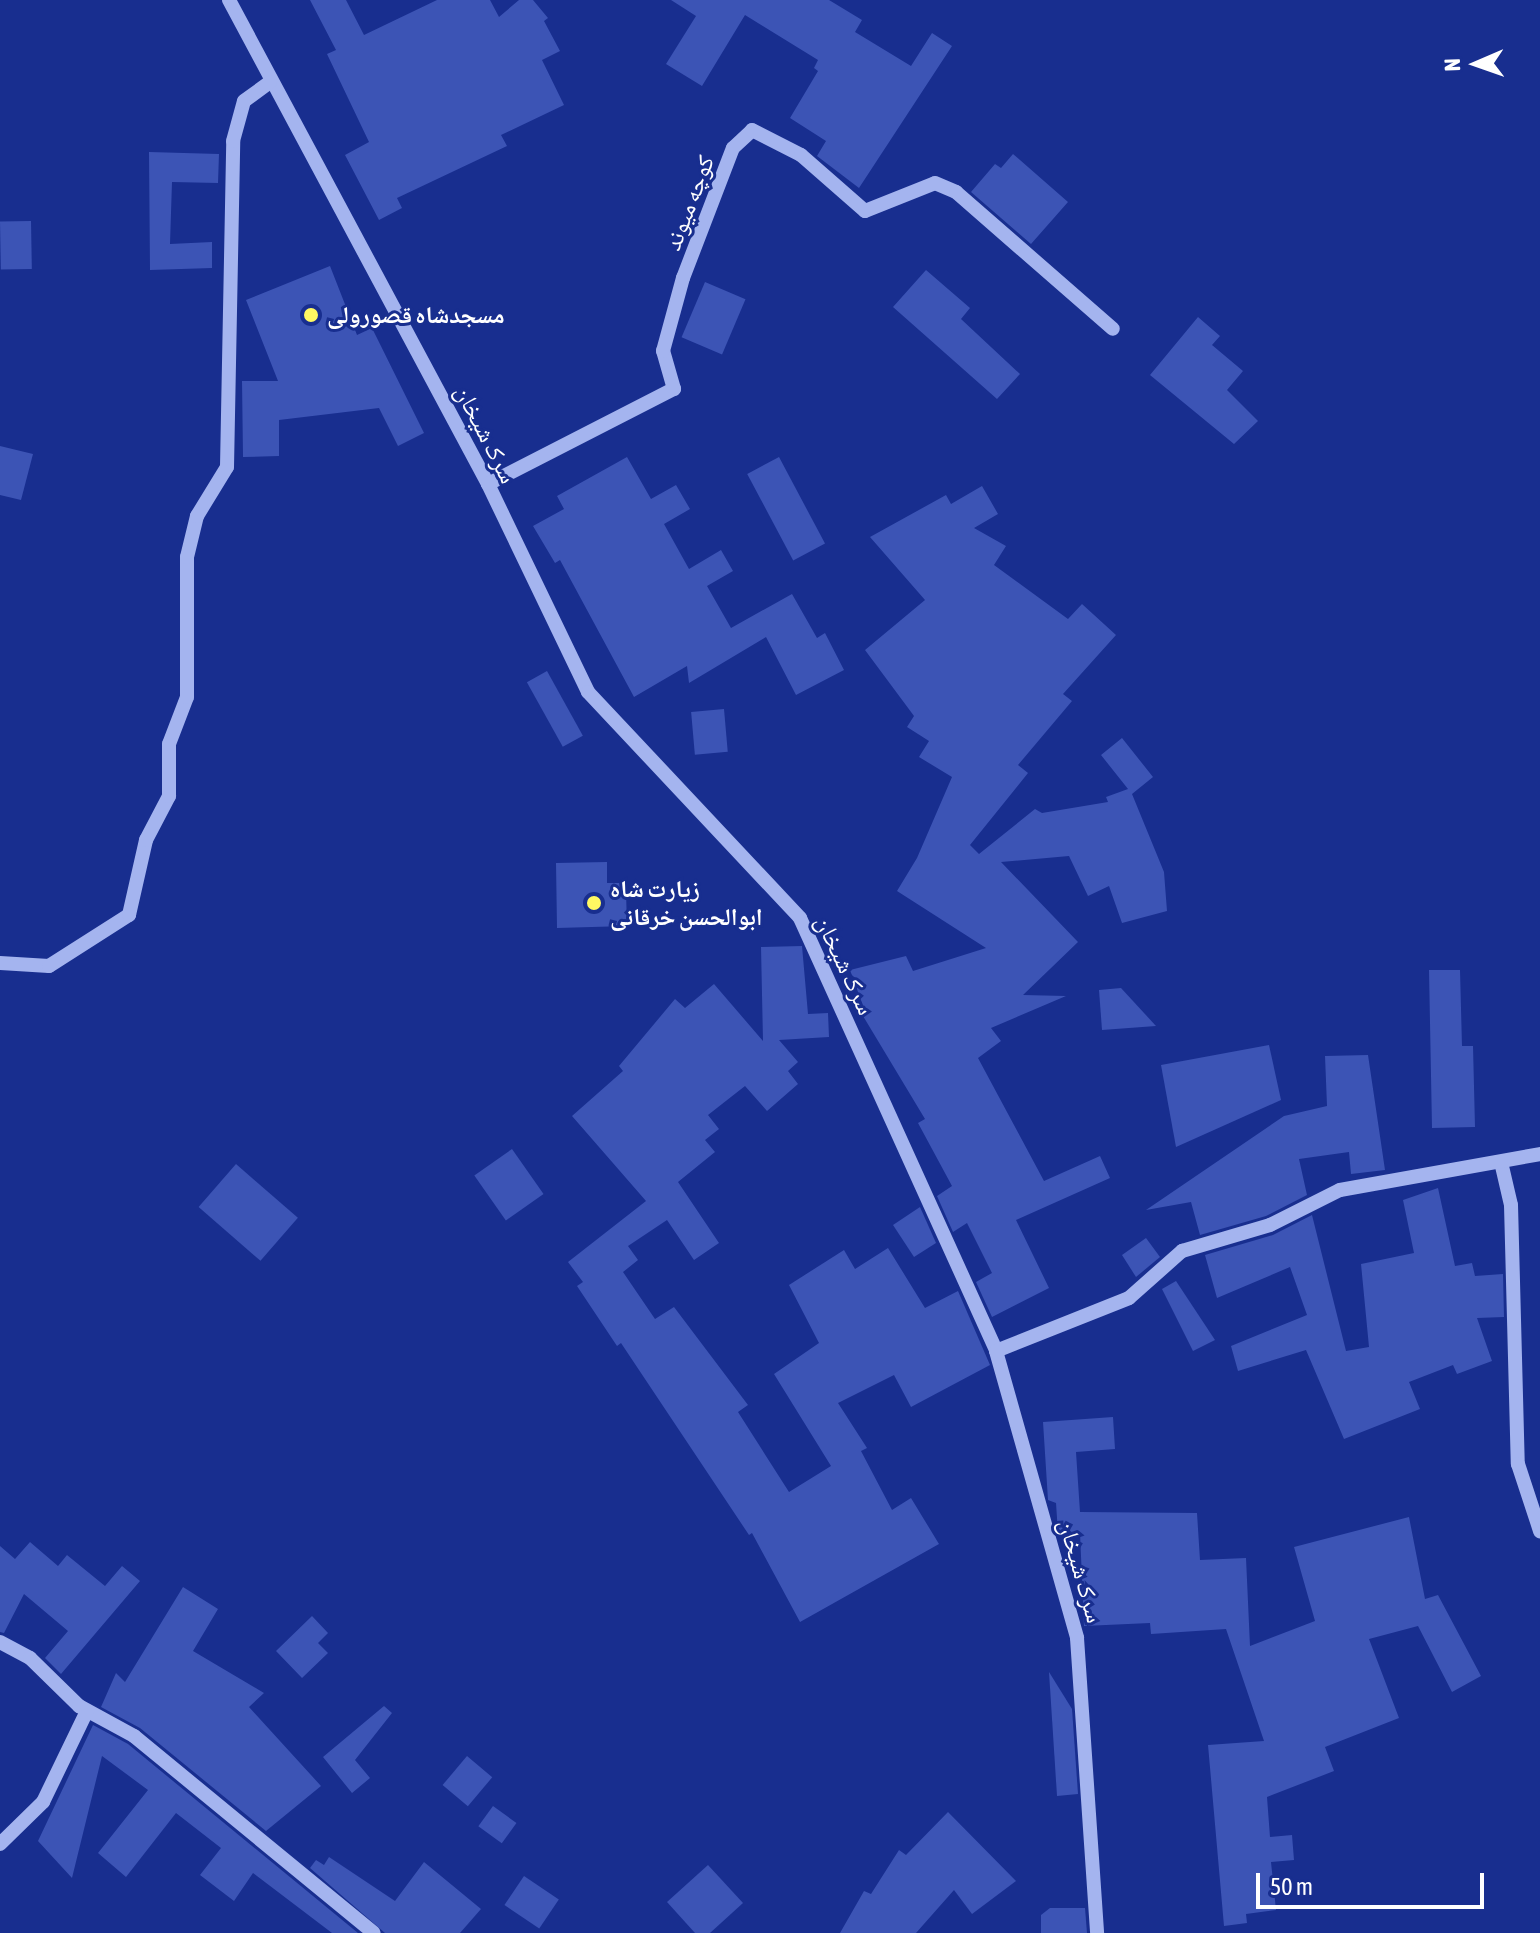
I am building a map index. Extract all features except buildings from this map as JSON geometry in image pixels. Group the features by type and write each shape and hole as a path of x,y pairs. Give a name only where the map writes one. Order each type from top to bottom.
{"street":[{"name":"سرک شیخان","path":"229,0 270,82 488,484 588,692 800,918 996,1351 1077,1638 1097,1933"},
{"path":"0,963 49,966 129,915 146,840 169,796 169,744 187,697 187,557 197,516 227,467 233,141 244,101 270,82"},
{"name":"کوچه میوند","path":"488,484 674,389 663,351 683,278 733,148 752,130 801,155 865,211 935,183 956,192 1113,329"},
{"path":"996,1351 1129,1298 1182,1251 1270,1225 1340,1190 1540,1154"},
{"path":"1501,1162 1511,1205 1518,1464 1540,1531"},
{"path":"0,1642 30,1658 87,1711 134,1736 374,1933"},
{"path":"0,1844 43,1802 87,1711"}],"place":[{"name":"مسجدشاه قصورولی","path":"311,315"},
{"name":"زیارت شاه ابوالحسن خرقانی","path":"594,903"}]}
